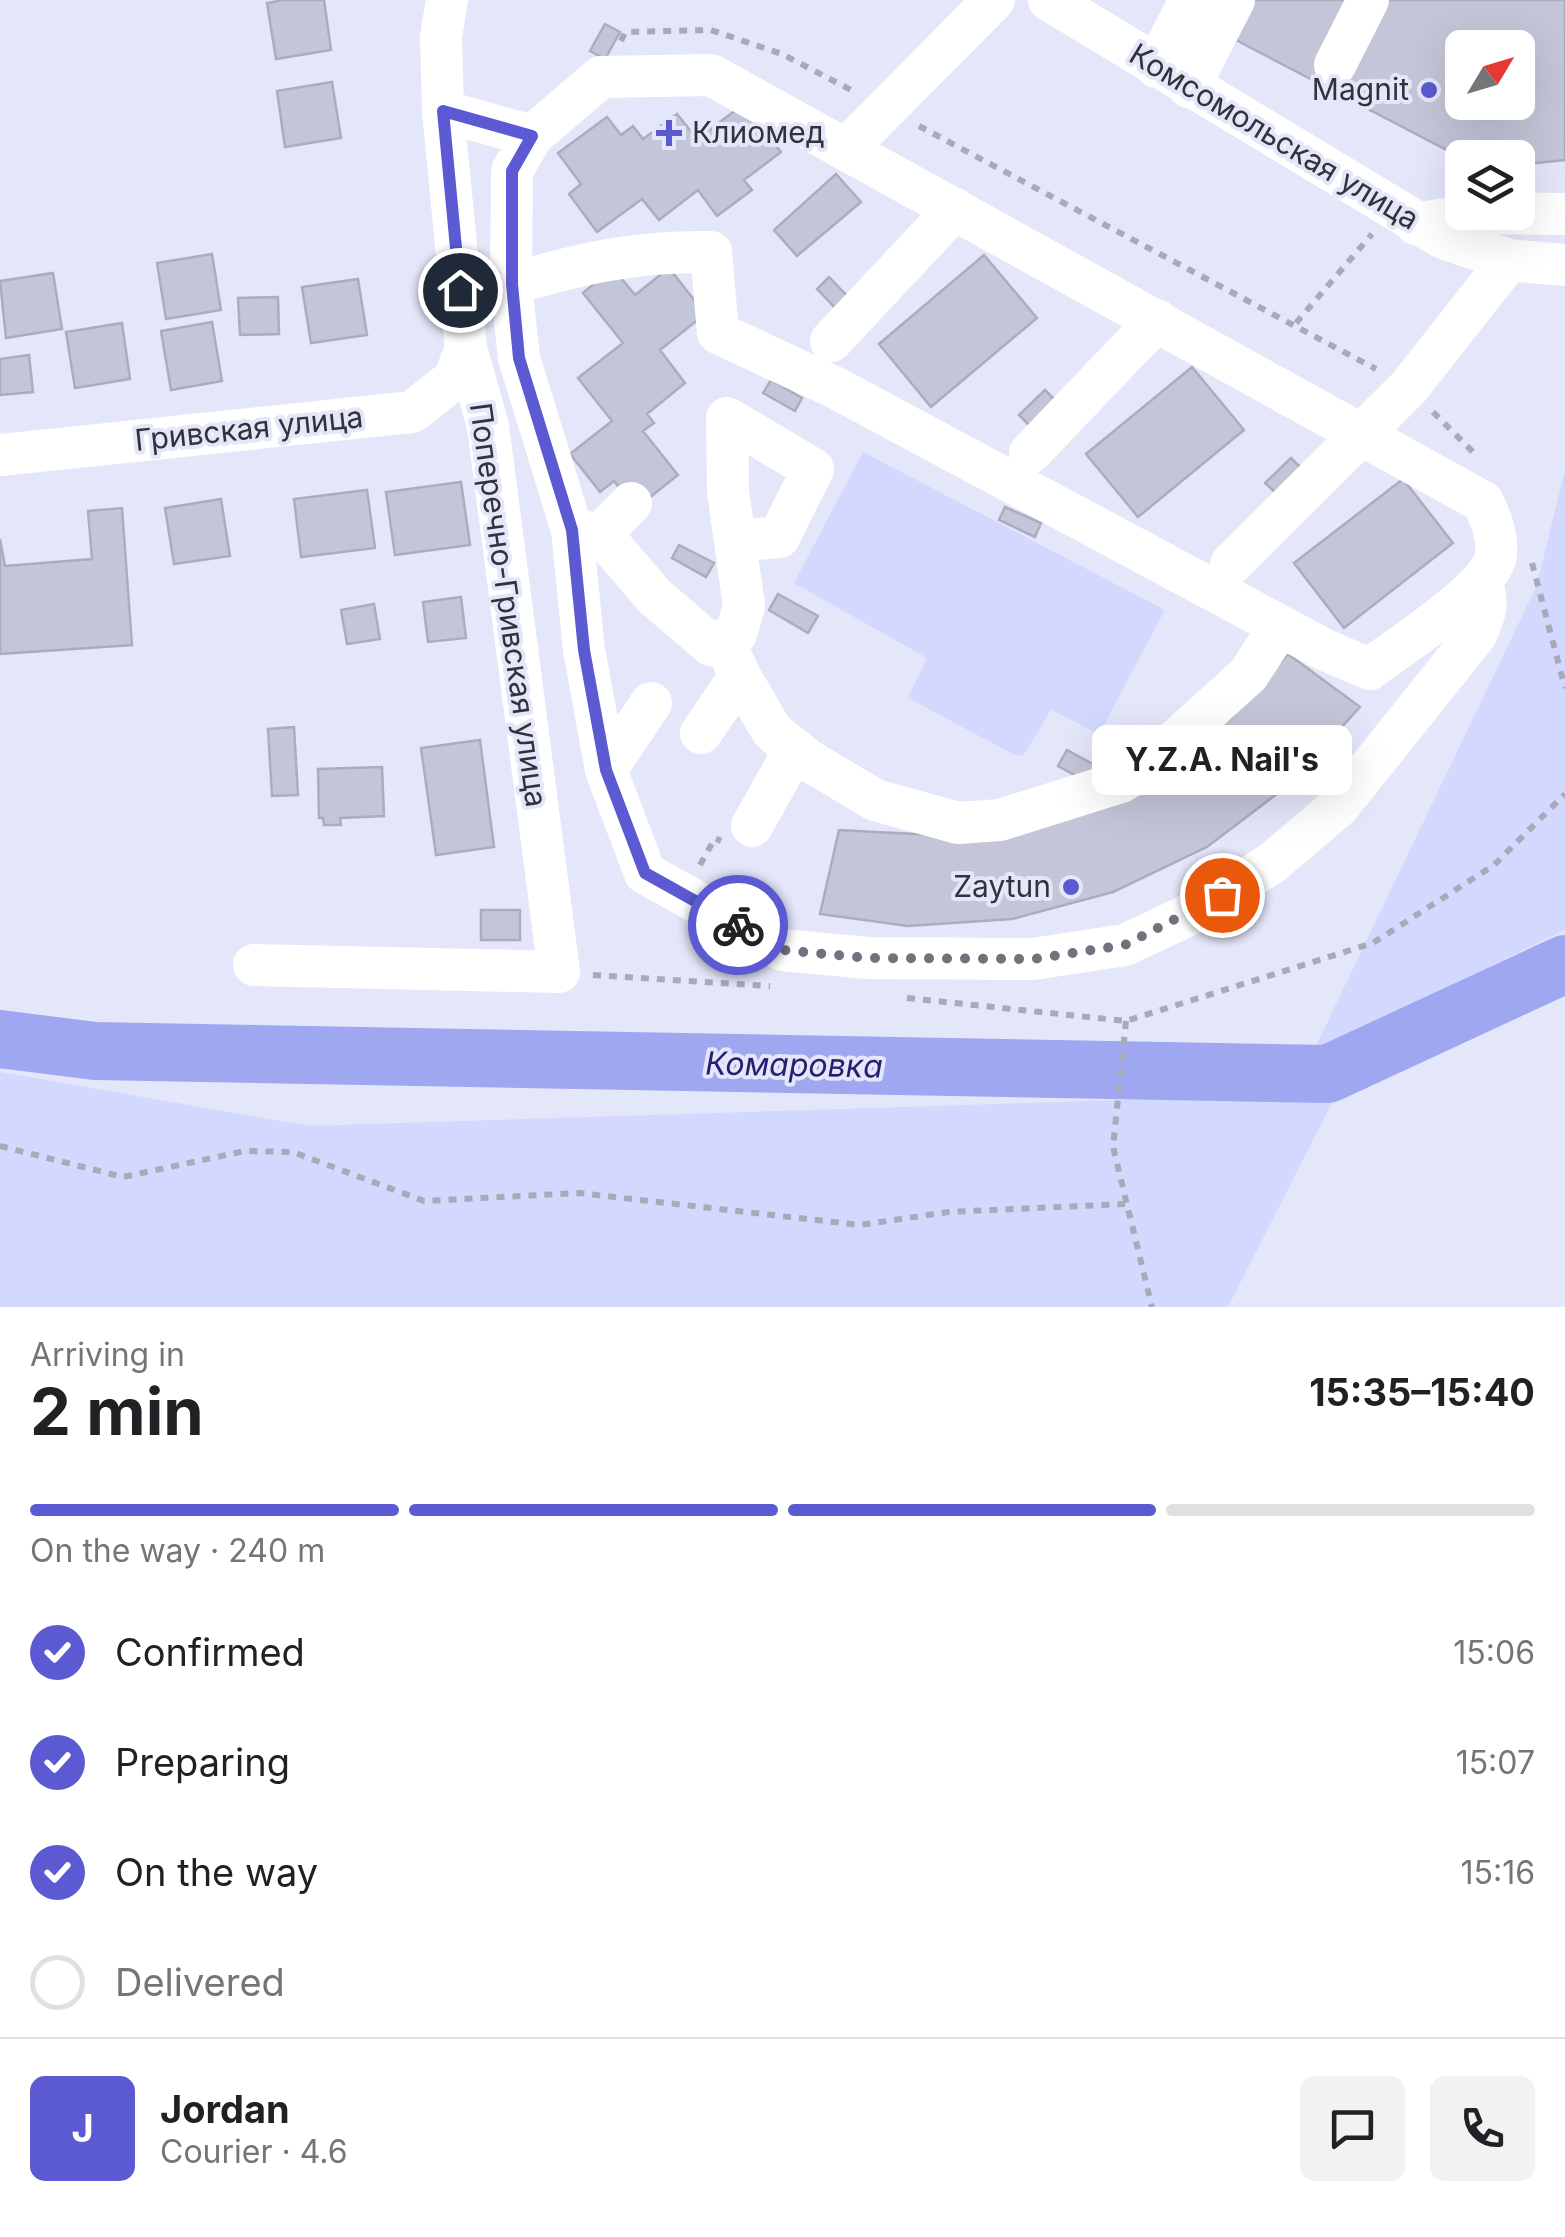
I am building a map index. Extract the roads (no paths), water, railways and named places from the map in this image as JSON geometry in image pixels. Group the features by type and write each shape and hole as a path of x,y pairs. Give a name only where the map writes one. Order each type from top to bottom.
{"street":[{"name":"Поперечно-Гривская улица","path":"254,965 559,972 488,426 466,348 443,111 441,37 446,0"},
{"path":"855,165 886,108 994,0"},
{"name":"Комсомольская улица","path":"1049,0 1443,238 1509,260 1565,266"},
{"path":"1172,77 1190,0"},
{"path":"1172,77 1234,0"},
{"path":"1335,64 1368,0"},
{"path":"512,284 600,258 647,252 711,252 718,333 846,394 1280,626 1370,669 1481,583 1496,558 1494,526 1483,502 955,209 855,165 712,75 602,77 532,136 512,171 512,284 519,358 586,532 584,650 606,770 645,873 782,950 868,958 1017,959 1125,945 1197,911 1272,864 1339,806 1475,636 1486,616 1487,597 1481,583"},
{"path":"443,111 532,136"},
{"path":"831,341 955,209"},
{"path":"1404,217 1565,214"},
{"path":"1231,564 1408,387 1509,260"},
{"path":"1030,453 1156,320"},
{"name":"Гривская улица","path":"0,456 412,412 454,379 466,348"},
{"path":"586,532 632,504"},
{"path":"586,532 654,596 731,658 772,731 795,749 875,800 958,822 1000,820 1121,782 1146,767 1248,675 1280,626"},
{"path":"701,732 731,658 744,606 736,541"},
{"path":"606,770 651,703"},
{"path":"752,826 795,749"}],"waterway":[{"name":"Комаровка","path":"0,1039 95,1051 1328,1074 1565,964"}],"place":[{"name":"Magnit","path":"1429,90"},
{"name":"Клиомед","path":"669,133"},
{"name":"Zaytun","path":"1071,887"},
{"name":"Y.Z.A. Nail's","path":"1222,895"}]}
